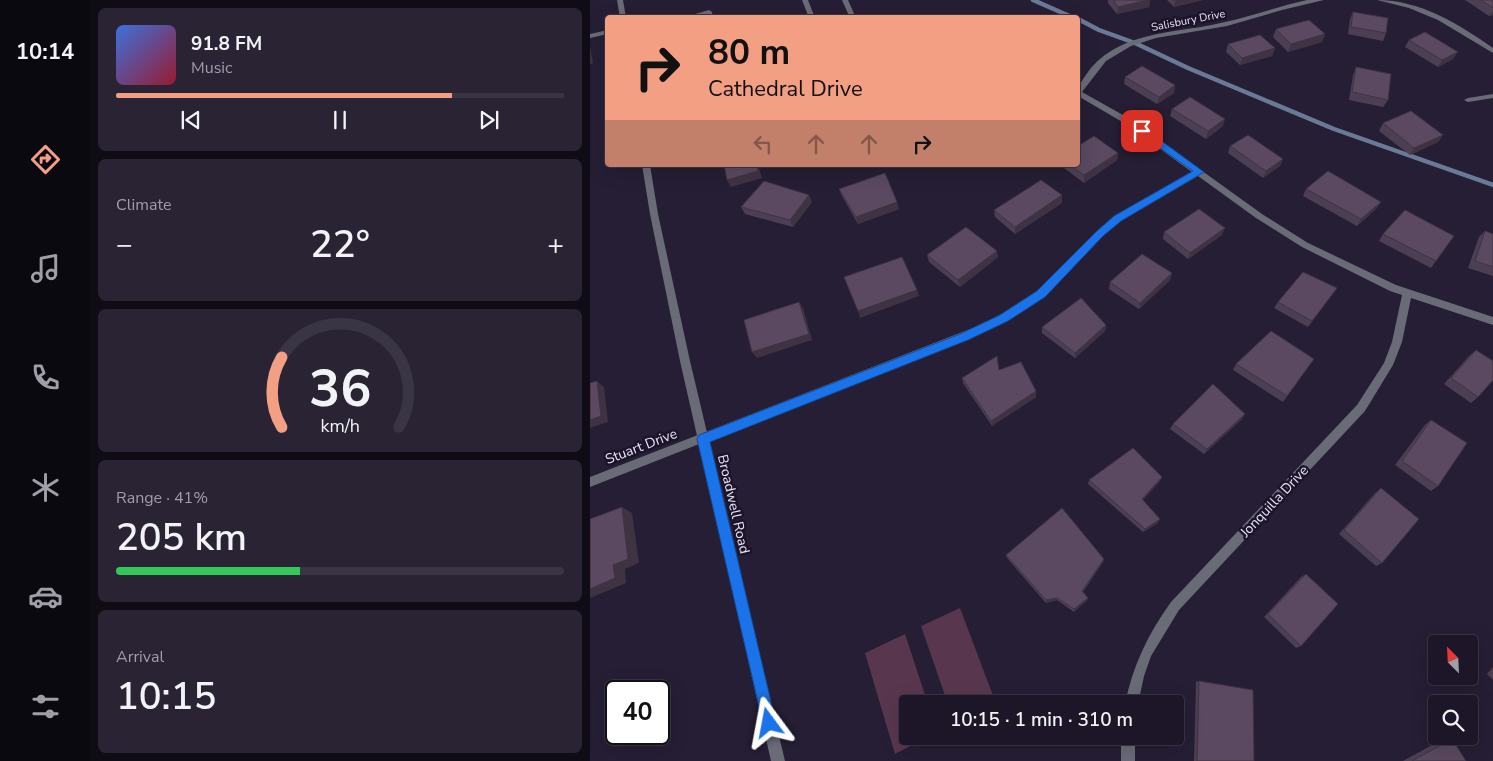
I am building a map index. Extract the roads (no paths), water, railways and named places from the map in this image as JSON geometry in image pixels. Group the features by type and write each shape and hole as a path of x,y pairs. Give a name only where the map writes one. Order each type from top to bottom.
{"street":[{"path":"620,0 622,15"},
{"name":"Salisbury Drive","path":"1080,89 1104,59 1135,43 1174,32 1214,27 1292,4 1321,0"},
{"path":"1380,0 1414,7 1434,15 1471,34 1493,51"},
{"path":"590,36 605,33"},
{"path":"1080,93 1127,121 1259,216 1305,245 1357,272 1407,293 1493,321"},
{"path":"1468,100 1493,96"},
{"name":"Broadwell Road","path":"646,167 654,214 703,439 778,761"},
{"name":"Stuart Drive","path":"590,482 991,324 1041,294 1100,233 1118,219 1199,172"},
{"name":"Jonquilla Drive","path":"1133,695 1136,675 1153,637 1175,606 1361,408 1388,365 1397,342 1407,293"},
{"path":"1128,745 1128,761"}],"lane":[{"path":"805,0 811,15"},
{"path":"845,0 852,15"},
{"path":"696,15 709,12 710,15"}],"waterway":[{"path":"1033,0 1067,15"},
{"path":"1080,20 1099,30 1135,43 1188,68 1334,129 1493,185"}]}
